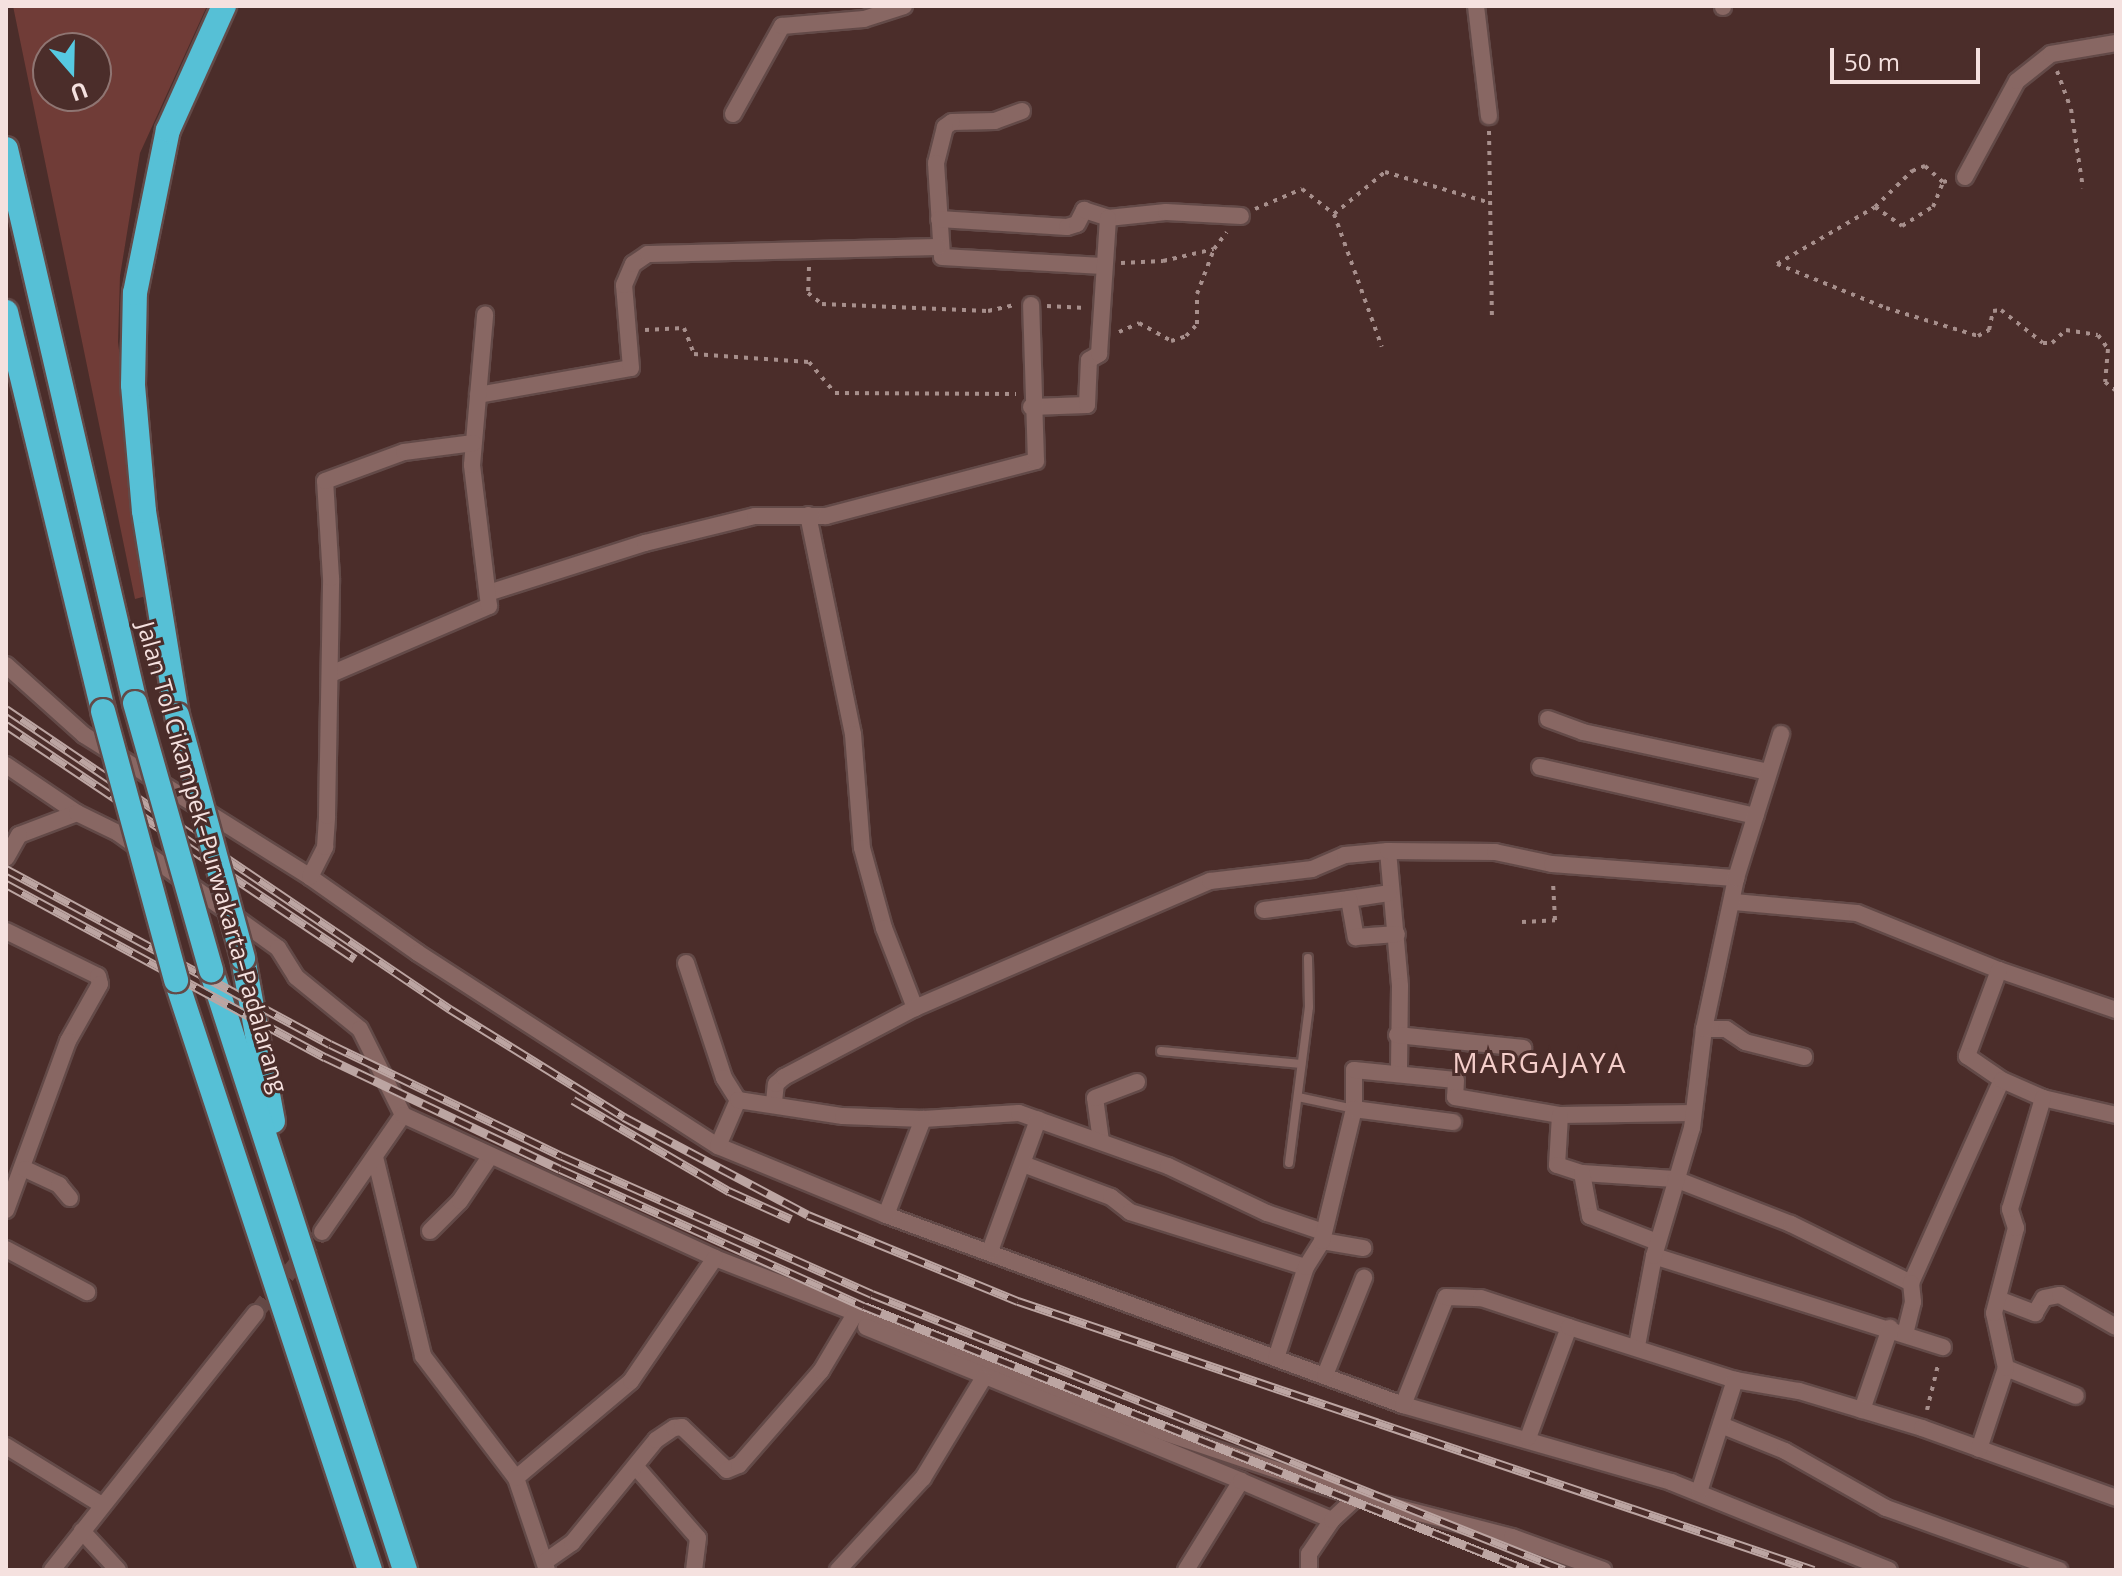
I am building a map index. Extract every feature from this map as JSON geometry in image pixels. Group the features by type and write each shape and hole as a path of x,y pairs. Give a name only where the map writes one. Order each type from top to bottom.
{"highway":[{"path":"224,6 168,130 135,293 133,385 144,511 177,715 243,958 291,1221"},
{"name":"Jalan Tol Cikampek–Purwakarta–Padalarang","path":"6,149 135,703 211,970 405,1570"},
{"path":"6,312 103,711 176,980 370,1570"}],"street":[{"path":"733,114 782,26 864,19 904,6"},
{"path":"1476,6 1489,116"},
{"path":"1965,177 2017,81 2051,54 2116,43"},
{"path":"1022,111 995,121 948,124 936,163 939,247 944,259 1103,266"},
{"path":"939,219 1067,227 1077,224 1084,210 1108,218 1166,212 1241,216"},
{"path":"1030,400 1087,405 1089,360 1099,354 1108,218"},
{"path":"478,395 622,372 634,361 624,285 633,264 648,254 810,247 939,247"},
{"path":"488,593 645,543 755,516 826,516 928,485 988,478 1036,461 1030,400 1031,305"},
{"path":"331,674 489,606 473,443 485,315"},
{"path":"310,877 325,847 331,674 325,481 330,475 404,452 473,443"},
{"path":"808,515 853,734 862,848 884,928 915,1008"},
{"path":"6,665 84,735 310,877 418,953 718,1146 886,1215 1403,1405 1528,1438 1699,1492 1889,1570"},
{"path":"1548,719 1583,732 1768,772"},
{"path":"1637,1346 1656,1249 1693,1113 1704,1029 1734,902 1736,878 1781,734"},
{"path":"6,765 77,813 118,833 278,948 296,977 360,1029 403,1115 489,1158 852,1317 983,1379 1332,1520"},
{"path":"1540,767 1756,816"},
{"path":"6,858 19,835 77,813"},
{"path":"1388,851 1389,893 1397,934 1399,1073"},
{"path":"774,1102 776,1084 784,1077 915,1008 1210,881 1312,869 1345,855 1388,851 1495,852 1552,864 1736,878"},
{"path":"1264,910 1389,893"},
{"path":"1349,899 1356,937 1397,934"},
{"path":"1734,902 1857,913 1999,970 2116,1010"},
{"path":"6,931 98,976 100,984 68,1041 6,1210"},
{"path":"686,963 724,1078 738,1100"},
{"path":"1999,970 1967,1056 2002,1080 2043,1098 2116,1115"},
{"path":"1704,1029 1726,1029 1745,1042 1804,1057"},
{"path":"1397,1035 1523,1048"},
{"path":"1276,1358 1306,1267 1322,1236 1354,1109 1354,1070 1456,1080 1455,1097 1560,1115 1693,1113"},
{"path":"1862,1410 1913,1302 1911,1283 2002,1080"},
{"path":"1101,1141 1095,1098 1137,1082"},
{"path":"1979,1449 2006,1368 1994,1313 2016,1228 2010,1209 2043,1098"},
{"path":"718,1146 738,1100"},
{"path":"738,1100 774,1102 843,1116 923,1119 1019,1113 1101,1141 1322,1236 1363,1248"},
{"path":"1354,1109 1453,1122"},
{"path":"322,1232 403,1115"},
{"path":"1560,1115 1557,1165 1582,1173 1675,1179 1791,1224 1911,1283"},
{"path":"886,1215 923,1119"},
{"path":"990,1251 1038,1120"},
{"path":"375,1157 423,1356 516,1478 547,1566 572,1543 656,1440 682,1427 720,1466 727,1470 739,1465 821,1371 852,1317"},
{"path":"430,1231 460,1201 489,1158"},
{"path":"1023,1164 1111,1197 1130,1212 1306,1267"},
{"path":"1582,1173 1590,1216 1656,1249 1943,1347"},
{"path":"17,1174 59,1185 70,1198"},
{"path":"6,1249 87,1292"},
{"path":"516,1478 631,1381 715,1258"},
{"path":"1325,1375 1364,1278"},
{"path":"1998,1299 2035,1313 2044,1298 2060,1295 2116,1327"},
{"path":"1403,1405 1446,1297 1481,1298 1735,1380 1862,1410 1922,1428 2116,1498"},
{"path":"52,1570 256,1313"},
{"path":"852,1317 1151,1428 1357,1497 1512,1537 1603,1570"},
{"path":"1528,1438 1569,1327"},
{"path":"2006,1368 2076,1396"},
{"path":"838,1570 923,1478 983,1379"},
{"path":"1699,1492 1735,1380"},
{"path":"1721,1425 1785,1451 1886,1508 2059,1570"},
{"path":"6,1446 102,1505"},
{"path":"636,1467 698,1538 694,1570"},
{"path":"1186,1570 1241,1481"},
{"path":"1309,1570 1309,1554 1332,1520 1357,1497"},
{"path":"82,1531 118,1570"}],"lane":[{"path":"1289,1163 1309,1007 1308,958"},
{"path":"1161,1051 1301,1064"},
{"path":"1298,1097 1354,1109"}],"path":[{"path":"2051,54 2071,109 2083,188"},
{"path":"1489,116 1487,202 1492,320"},
{"path":"1943,182 1925,166 1912,171 1875,207 1777,264 1886,308 1978,336 1989,330 1993,311 2001,310 2043,343 2052,343 2066,330 2098,335 2108,349 2105,382 2116,391"},
{"path":"1334,214 1385,172 1487,202"},
{"path":"1943,182 1965,177"},
{"path":"1875,207 1902,226 1933,207 1943,182"},
{"path":"1099,354 1124,327 1139,323 1171,341 1186,336 1197,324 1197,294 1214,249 1241,216 1302,189 1334,214 1382,347"},
{"path":"810,247 808,293 822,304 988,311 1000,304 1100,309"},
{"path":"1103,266 1163,261 1214,249"},
{"path":"630,331 684,328 694,354 809,362 835,393 1030,400"},
{"path":"1522,922 1555,920 1552,864"},
{"path":"1922,1428 1943,1347"}],"shaded area":[{"path":"13,6 207,6 140,153 120,276 118,342 150,595 135,599 35,112 112,112 112,32 32,32 32,98"}],"tunnel":[{"path":"256,1313 322,1232"}],"railway":[{"path":"6,709 450,1009 624,1117 808,1215 1018,1301 1814,1570"},
{"path":"6,725 355,959"},
{"path":"6,869 330,1044 562,1156 872,1294 1564,1570"},
{"path":"6,884 325,1057 560,1169 864,1306 1527,1570"},
{"path":"573,1100 729,1191 791,1219"}],"district":[{"name":"MARGAJAYA","path":"1540,1062"}]}
